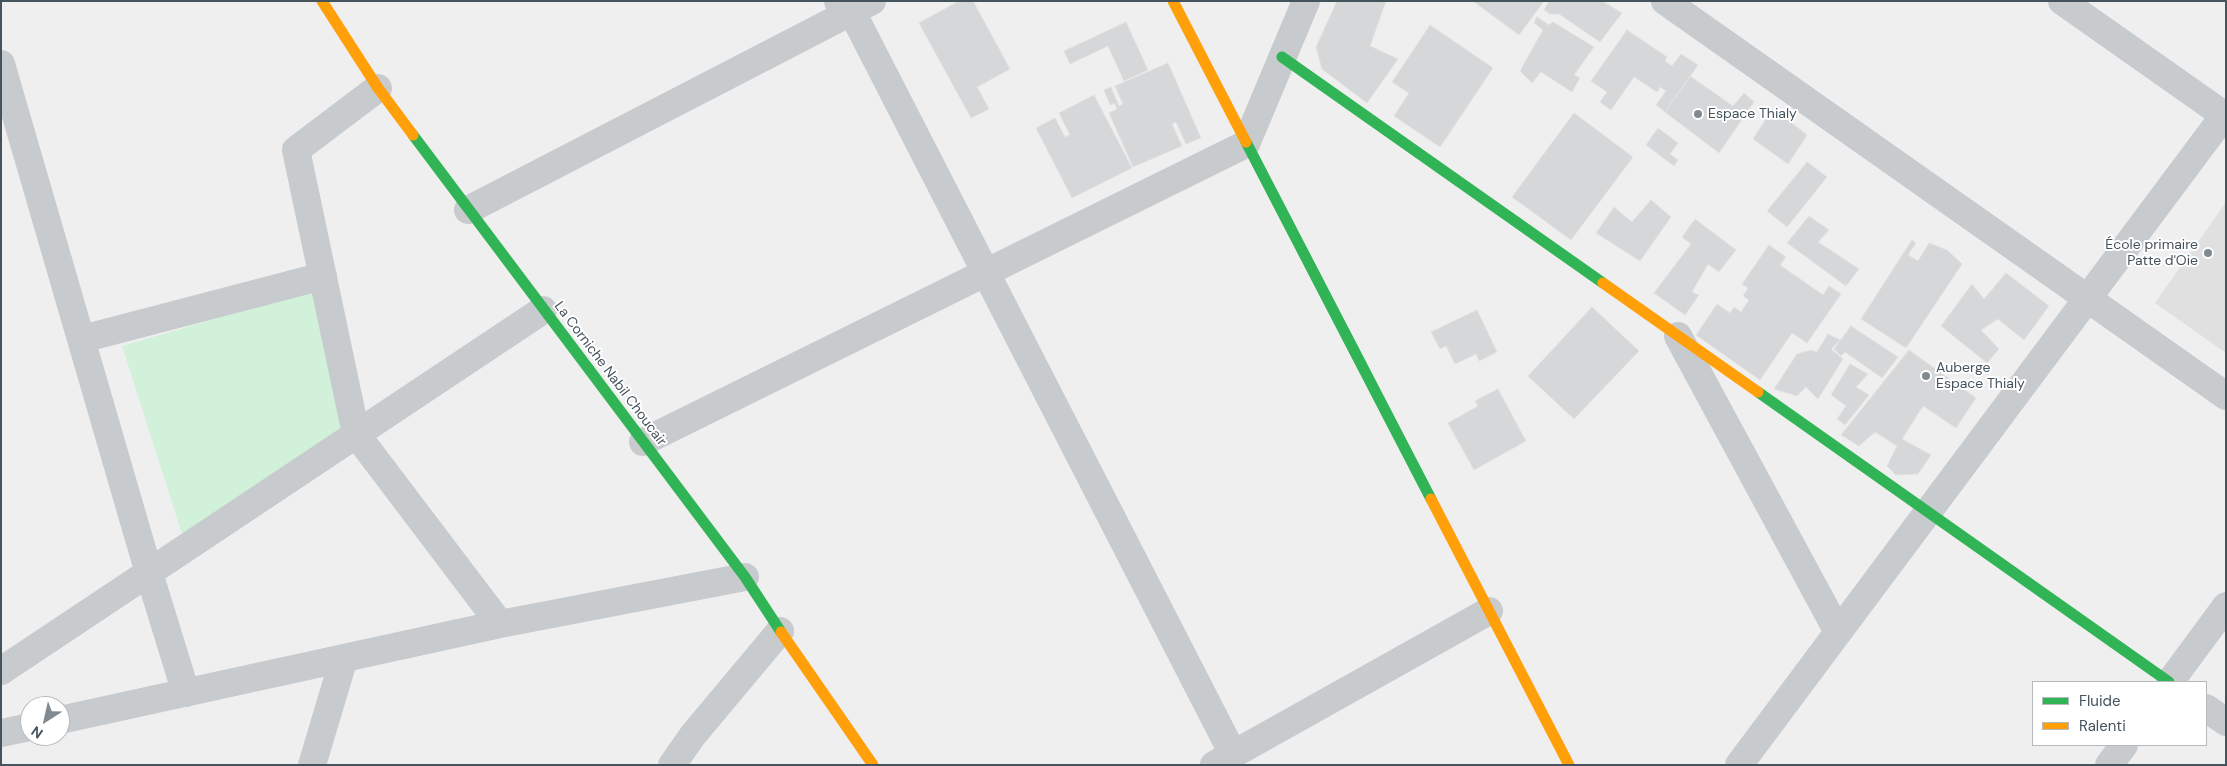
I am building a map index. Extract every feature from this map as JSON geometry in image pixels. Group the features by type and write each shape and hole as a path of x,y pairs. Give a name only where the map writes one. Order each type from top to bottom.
{"street":[{"name":"La Corniche Nabil Choucair","path":"322,1 378,88 543,310 745,576 873,765"},
{"path":"1173,1 1569,765"},
{"path":"643,442 1246,144 1306,1"},
{"path":"1739,765 2225,114 2062,1"},
{"path":"1676,4 2226,396"},
{"path":"468,210 854,5 1223,759 1489,611"},
{"path":"1282,57 2169,681"},
{"path":"1,64 149,573 186,693"},
{"path":"378,88 296,150 356,434 500,624"},
{"path":"82,339 323,276"},
{"path":"1,671 543,310"},
{"path":"1678,336 1838,632"},
{"path":"70,718 500,624 745,576"},
{"path":"2171,681 2226,606"},
{"path":"672,765 693,735 780,630"},
{"path":"312,765 344,658"},
{"path":"2207,709 2226,722"},
{"path":"1,733 20,729"},
{"path":"2109,765 2123,746"}],"shaded area":[{"name":"École primaire Patte d'Oie","path":"2226,202 2226,353 2155,303"}],"green space":[{"path":"314,290 349,423 182,534 122,346"}],"building":[{"path":"959,1 973,1 1010,69 977,87 989,109 971,118 919,23"},
{"path":"1337,1 1386,1 1370,46 1398,59 1367,103 1322,69 1316,47"},
{"path":"1473,1 1544,1 1519,35"},
{"path":"1549,1 1602,1 1622,13 1600,42 1559,14 1550,14 1544,10"},
{"path":"1537,17 1549,25 1553,22 1594,47 1574,75 1580,78 1572,92 1541,72 1532,83 1520,71 1543,30 1534,23"},
{"path":"1126,22 1148,70 1124,81 1108,46 1070,64 1064,51"},
{"path":"1430,25 1493,68 1440,147 1394,116 1409,93 1392,82"},
{"path":"1627,30 1667,57 1665,61 1672,66 1681,54 1698,65 1665,112 1656,105 1666,91 1660,87 1657,92 1634,77 1611,110 1600,102 1607,92 1591,81"},
{"path":"1168,63 1201,138 1186,144 1176,122 1172,124 1182,146 1133,167 1109,113 1117,109 1115,103 1110,105 1104,90 1111,87 1119,106 1123,104 1115,86"},
{"path":"1690,76 1733,106 1744,93 1754,102 1719,153 1665,112"},
{"path":"1094,95 1132,168 1072,198 1036,128 1055,118 1065,137 1070,135 1059,113"},
{"path":"1773,108 1807,135 1788,164 1753,139"},
{"path":"1574,113 1633,157 1571,240 1512,197"},
{"path":"1658,128 1678,143 1670,154 1678,160 1674,166 1646,145"},
{"path":"1807,162 1827,177 1787,227 1767,211"},
{"path":"1651,200 1671,217 1640,261 1596,233 1614,207 1632,222"},
{"path":"1809,216 1829,230 1818,242 1859,269 1846,286 1787,243"},
{"path":"1695,219 1736,250 1719,272 1708,264 1692,292 1699,295 1685,315 1654,293 1691,244 1682,237"},
{"path":"1912,240 1916,243 1908,255 1918,261 1929,243 1947,250 1962,264 1906,348 1861,319"},
{"path":"1769,245 1786,257 1780,265 1823,295 1829,286 1841,294 1807,343 1792,333 1760,380 1696,335 1717,304 1730,313 1734,307 1741,312 1749,300 1743,296 1748,288 1742,284"},
{"path":"2006,273 2049,306 2024,340 1998,319 1981,330 1999,349 1987,363 1941,326 1972,284 1984,299"},
{"path":"1592,307 1639,351 1574,419 1528,376"},
{"path":"1477,310 1497,352 1479,361 1476,354 1455,364 1446,346 1440,349 1431,332"},
{"path":"1851,326 1898,357 1882,378 1845,352 1841,356 1834,349"},
{"path":"1828,334 1840,340 1831,349 1843,359 1818,399 1806,387 1797,396 1774,389 1797,354 1811,350 1817,352"},
{"path":"1909,350 1976,398 1956,428 1923,406 1902,439 1931,455 1918,474 1896,475 1887,466 1897,446 1875,432 1859,446 1841,435"},
{"path":"1850,364 1868,374 1856,387 1869,395 1845,425 1837,419 1846,406 1831,395"},
{"path":"1498,389 1526,441 1474,470 1448,423 1478,406 1475,401"}],"traffic: fast":[{"path":"1282,57 1603,283"},
{"path":"413,135 745,577 781,632"},
{"path":"1246,142 1431,499"},
{"path":"1758,392 2168,681"}],"traffic: slow":[{"path":"322,1 378,88 413,135"},
{"path":"1173,1 1246,142"},
{"path":"1603,283 1758,392"},
{"path":"1431,499 1569,765"},
{"path":"781,632 873,765"}],"place":[{"name":"Espace Thialy","path":"1698,114"},
{"name":"École primaire Patte d'Oie","path":"2208,253"},
{"name":"Auberge Espace Thialy","path":"1926,376"}]}
